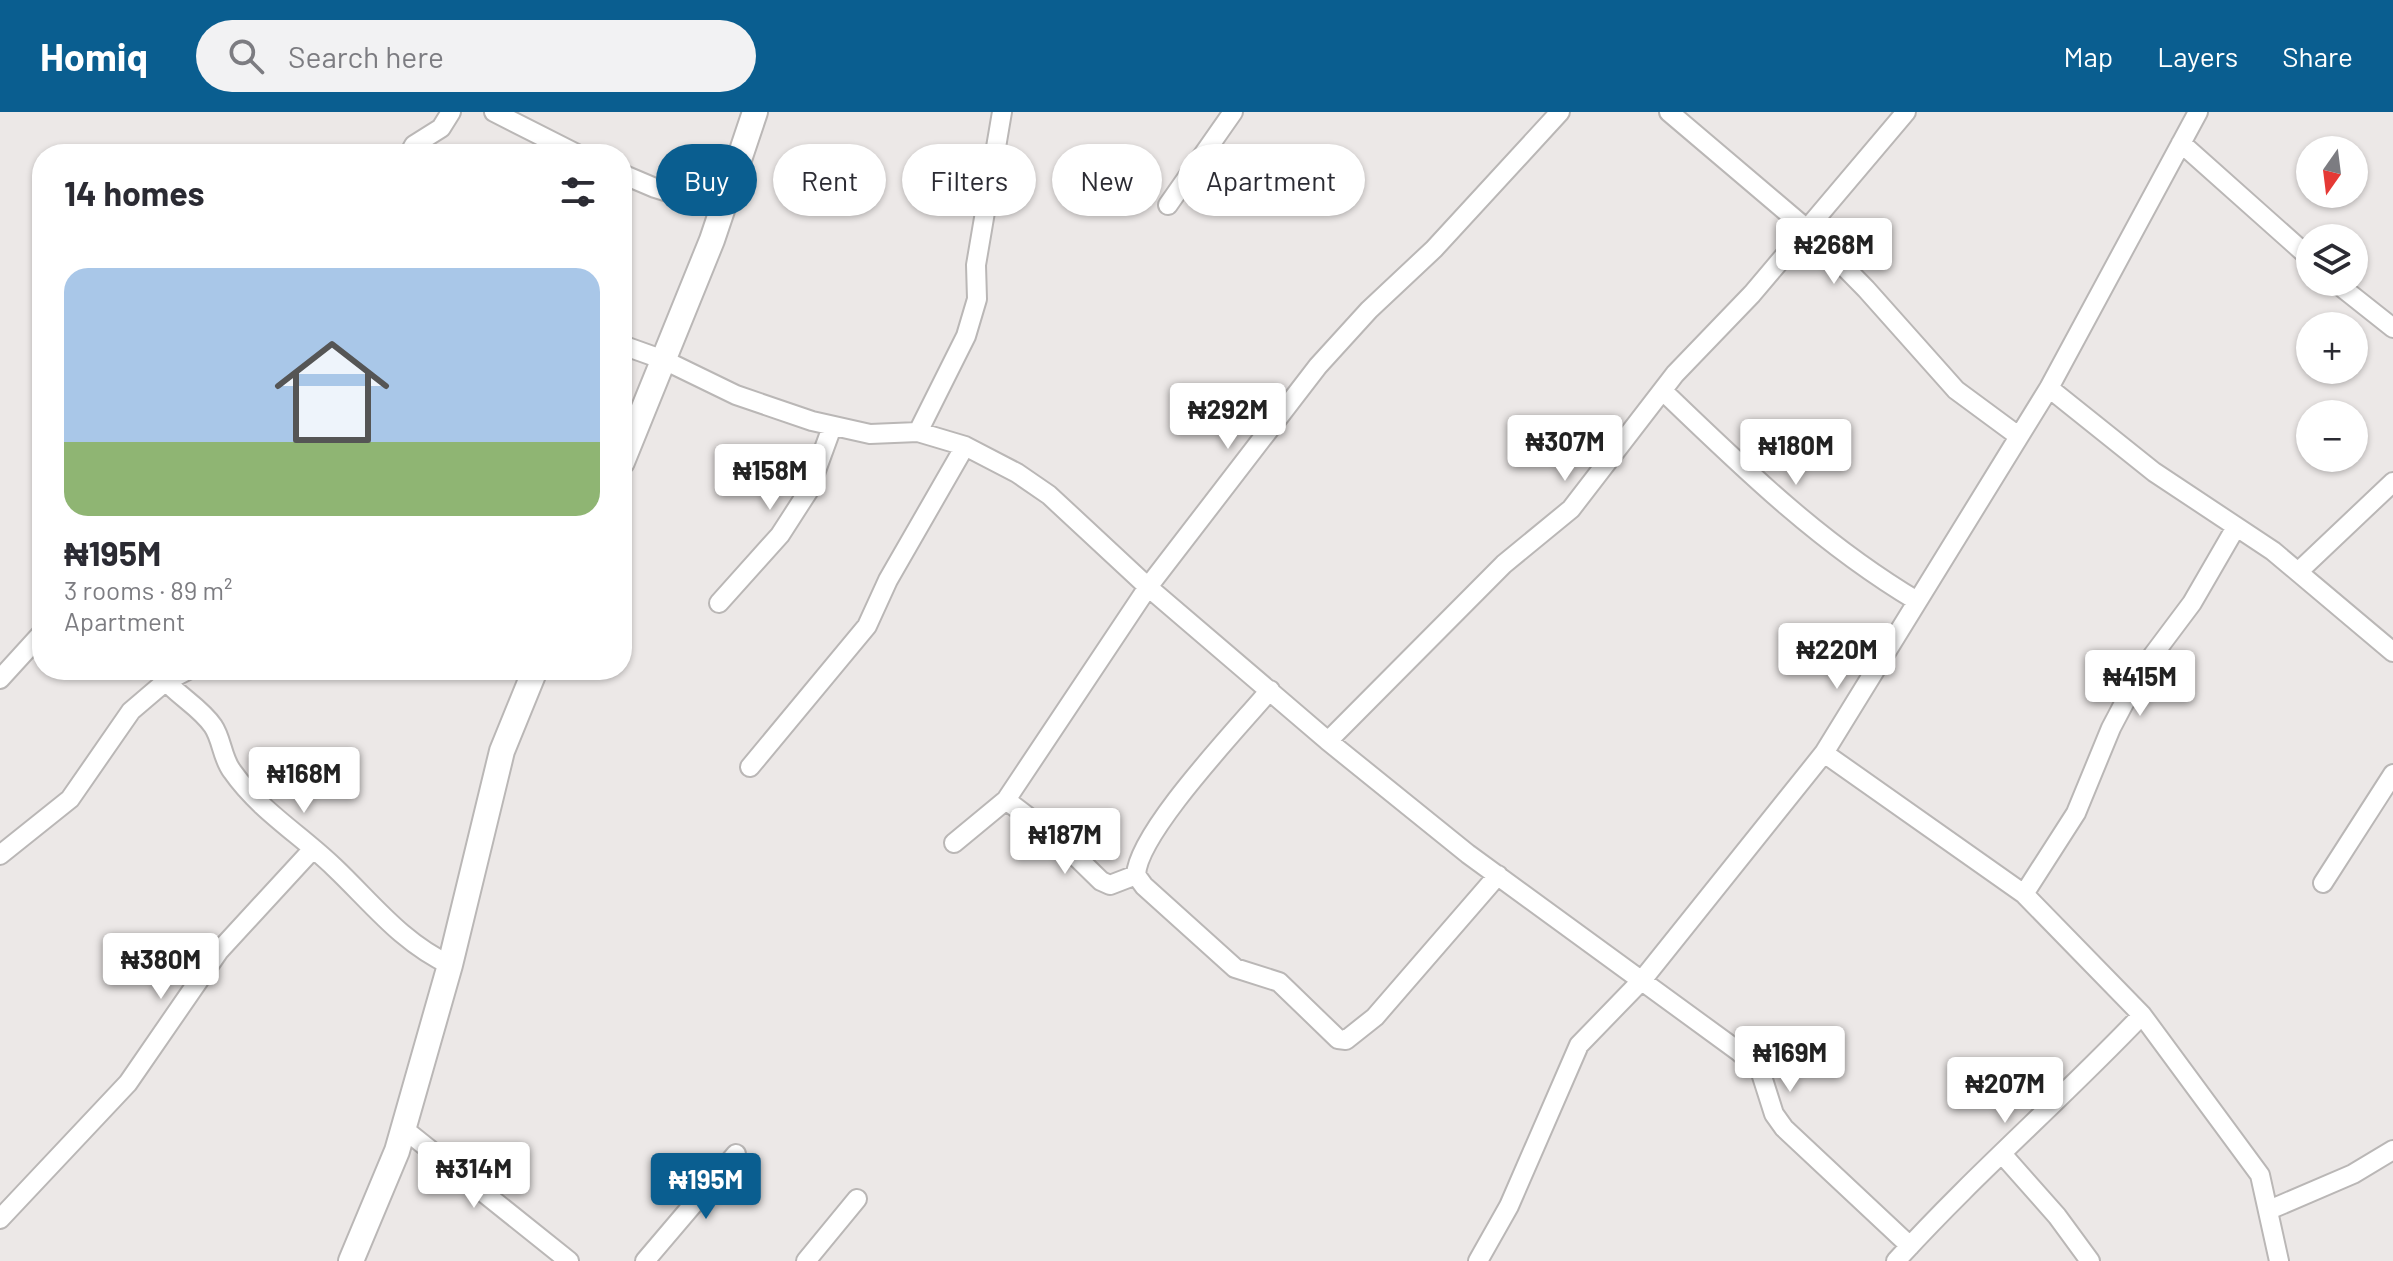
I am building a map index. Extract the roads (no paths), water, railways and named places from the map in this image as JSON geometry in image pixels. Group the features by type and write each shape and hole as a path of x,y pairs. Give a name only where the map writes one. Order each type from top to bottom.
{"street":[{"path":"416,144 441,128 451,112"},
{"path":"494,112 557,144"},
{"path":"744,144 755,112"},
{"path":"918,432 966,336 977,299 976,265 1002,112"},
{"path":"1168,205 1233,112"},
{"path":"954,843 1006,800 1148,587 1318,366 1369,310 1434,249 1560,112"},
{"path":"1669,112 1808,230 1956,390 2017,435"},
{"path":"1328,741 1504,564 1571,509 1663,391 1808,230 1906,112"},
{"path":"1478,1261 1509,1206 1579,1045 1643,979 1824,753 2017,435 2049,388 2198,112"},
{"path":"2181,143 2296,246"},
{"path":"632,178 656,188"},
{"path":"632,438 719,216"},
{"path":"2353,296 2393,328"},
{"path":"632,349 664,360 736,395 832,427 870,434 918,432 965,446 1049,495 1148,587 1328,741 1498,875 1643,979 1760,1070 1774,1114 1784,1128 1910,1246"},
{"path":"2049,388 2154,472 2298,572 2393,652"},
{"path":"1663,391 1754,478 1833,547 1917,601"},
{"path":"719,603 780,535 809,490 832,427"},
{"path":"750,767 867,626 888,580 965,446"},
{"path":"2298,572 2393,482"},
{"path":"2024,894 2076,813 2111,728 2141,671 2192,603 2236,527"},
{"path":"1,676 32,643"},
{"path":"0,855 70,799 116,728 158,680"},
{"path":"166,680 215,728 232,772 312,850 333,865 390,925 431,956 450,965"},
{"path":"351,1261 404,1129 450,965 502,751 531,680"},
{"path":"1136,875 1142,849 1270,690"},
{"path":"1824,753 2024,894 2142,1015 2260,1175 2279,1261"},
{"path":"2323,883 2393,774"},
{"path":"1006,800 1061,842 1101,881 1110,885 1136,875"},
{"path":"0,1219 128,1083 219,951 312,850"},
{"path":"1136,875 1188,928 1235,968 1279,982 1338,1039 1346,1040 1375,1017 1498,875"},
{"path":"1896,1261 1945,1206 2003,1155 2142,1015"},
{"path":"404,1129 569,1261"},
{"path":"2269,1210 2353,1174 2393,1150"},
{"path":"645,1261 736,1154"},
{"path":"2003,1155 2057,1216 2090,1261"},
{"path":"806,1261 857,1199"}]}
